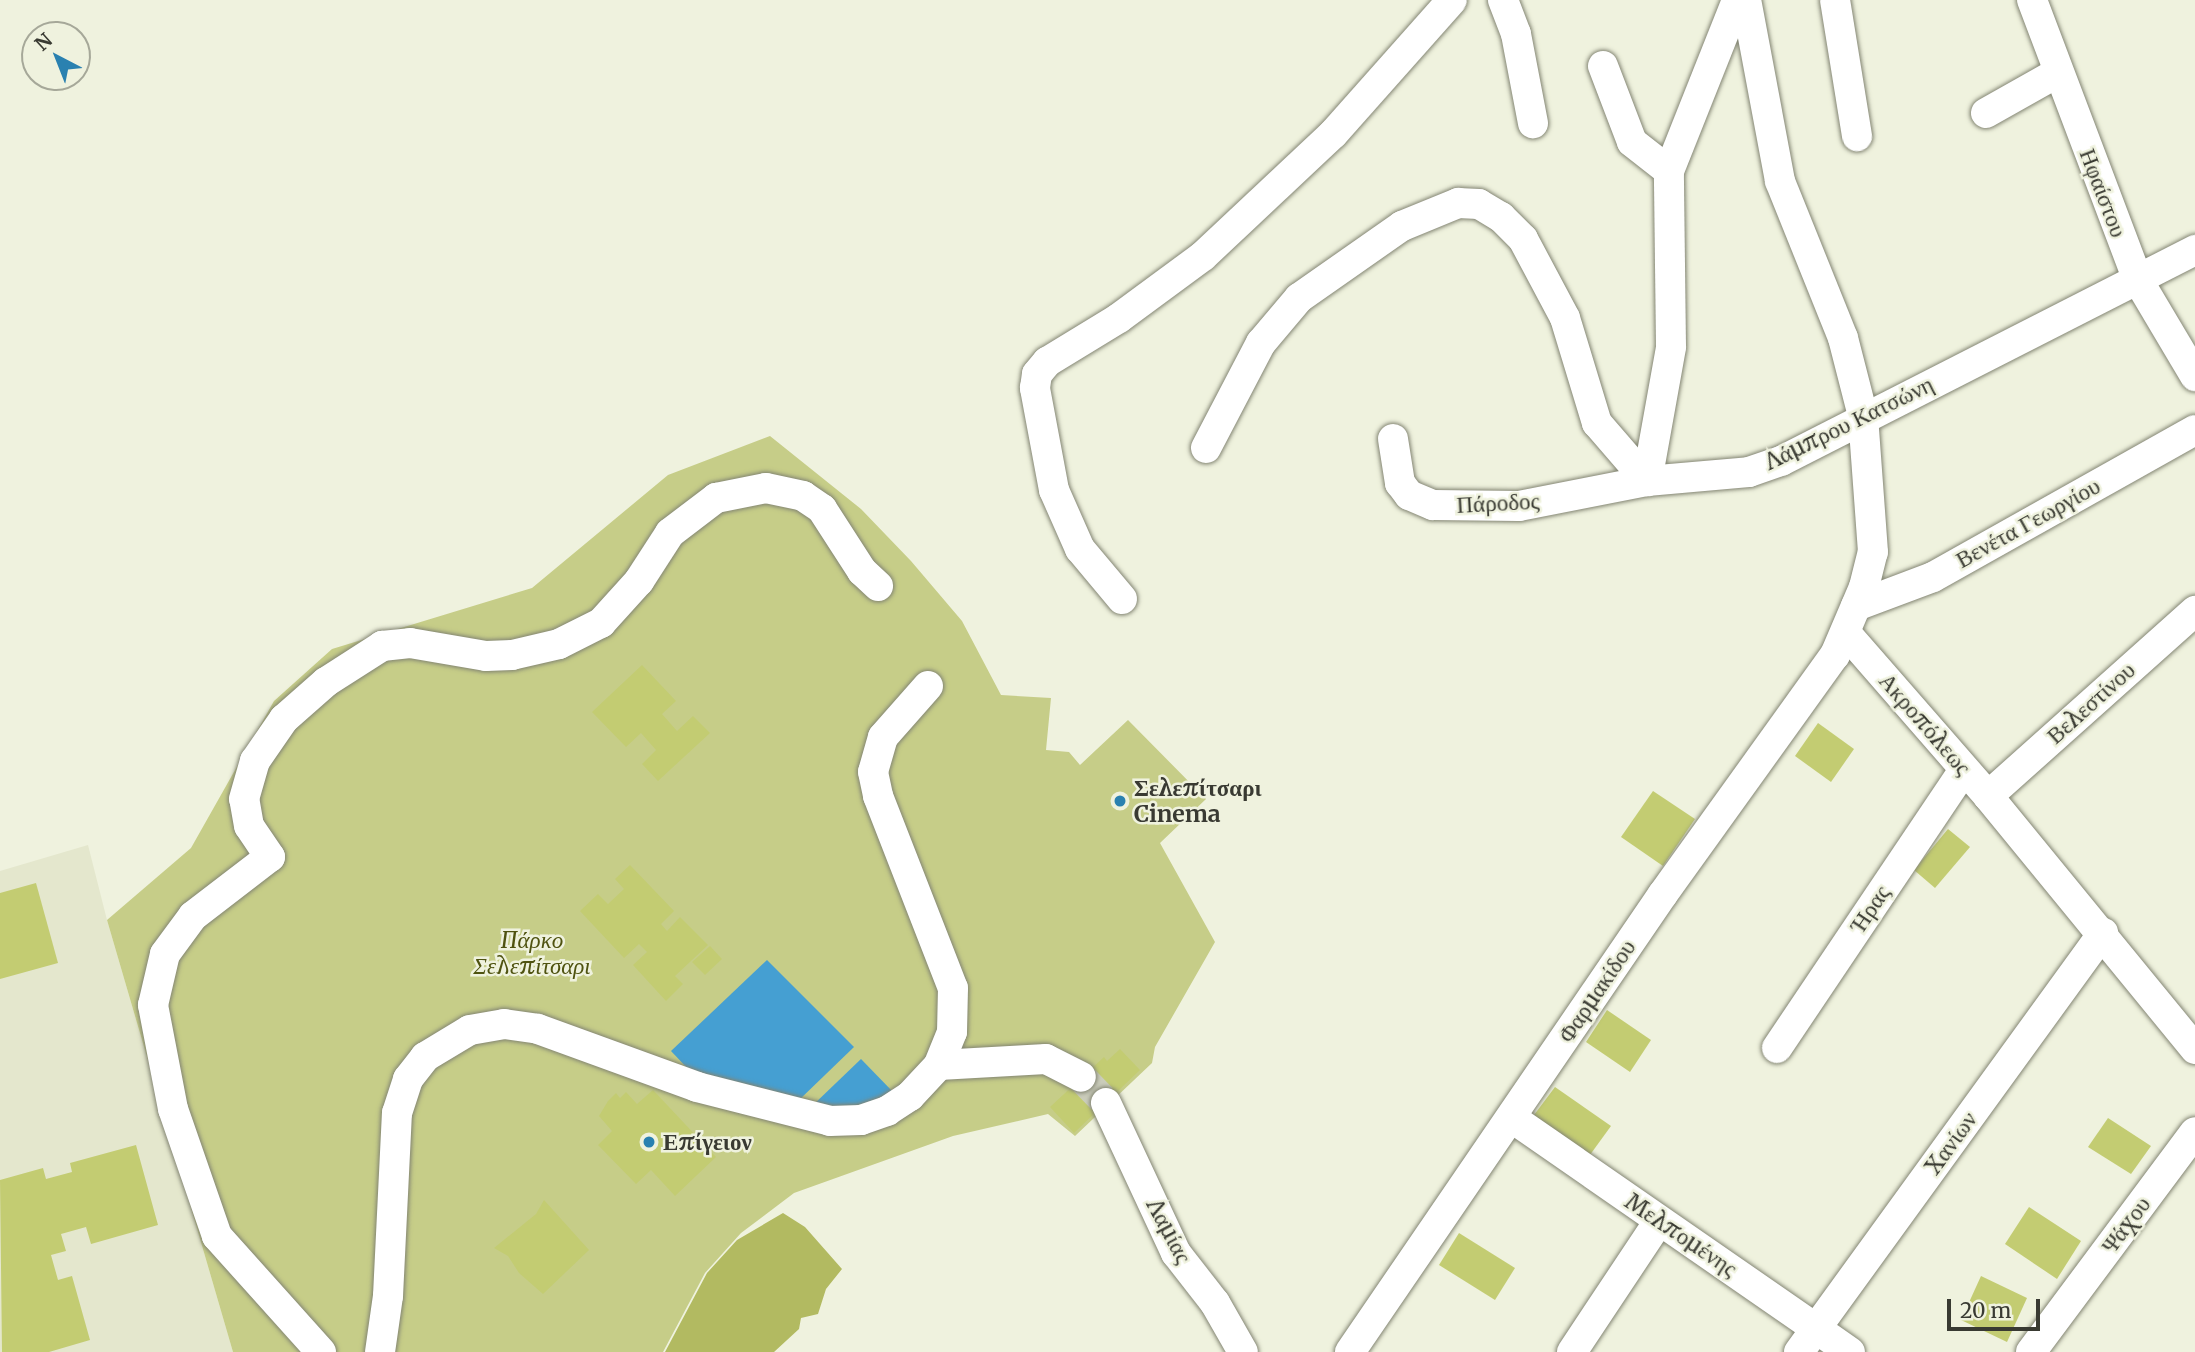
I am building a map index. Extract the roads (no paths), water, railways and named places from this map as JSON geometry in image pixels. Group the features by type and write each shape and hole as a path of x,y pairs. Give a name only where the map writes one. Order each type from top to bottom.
{"street":[{"path":"1122,599 1080,549 1054,490 1035,388 1037,374 1047,362 1119,318 1203,256 1333,134 1452,0"},
{"path":"1503,0 1516,34 1533,123"},
{"path":"1647,481 1671,347 1669,171 1737,0"},
{"path":"1746,0 1780,181 1843,338 1863,416 1873,552 1851,620"},
{"path":"1835,0 1857,136"},
{"name":"Ηφαίστου","path":"2032,0 2057,73 2138,280 2195,376"},
{"path":"1603,66 1632,142 1669,171"},
{"path":"1986,113 2057,73"},
{"path":"1206,448 1261,342 1299,298 1402,226 1458,203 1479,204 1502,217 1523,239 1565,318 1597,423 1647,481"},
{"name":"Λάμπρου Κατσώνη","path":"1647,481 1749,472 1781,461 1863,416 2195,250"},
{"name":"Βενέτα Γεωργίου","path":"1851,620 2195,430"},
{"name":"Πάροδος","path":"1393,439 1400,483 1409,495 1433,505 1518,506 1647,481"},
{"path":"321,1352 217,1236 173,1110 153,1005 165,954 193,916 270,857 249,826 244,799 255,761 284,719 326,682 382,646 410,643 486,656 512,655 559,645 591,629 601,623 639,581 670,533 716,498 766,488 803,496 821,509 862,571 878,586"},
{"name":"Βελεστίνου","path":"1988,796 2195,611"},
{"name":"Ακροπόλεως","path":"1851,620 1964,770 2103,933 2195,1049"},
{"name":"Φαρμακίδου","path":"1350,1352 1851,620"},
{"path":"380,1352 388,1296 397,1113 408,1079 425,1057 448,1041 470,1030 504,1024 538,1029 697,1087 830,1121 861,1120 887,1111 910,1097 939,1065 952,1032 953,988 878,796 873,772 883,737 928,686"},
{"name":"Ήρας","path":"1777,1048 1964,770"},
{"name":"Χανίων","path":"1799,1352 2103,933"},
{"path":"939,1065 1046,1059 1082,1077"},
{"name":"Λαμίας","path":"1106,1103 1176,1253 1215,1303 1242,1352"},
{"name":"Μελπομένης","path":"1512,1118 1850,1352"},
{"name":"Ψάχου","path":"2031,1352 2195,1132"},
{"path":"1572,1352 1659,1221"}],"water":[{"path":"767,960 854,1047 797,1102 688,1069 671,1051"},
{"path":"861,1059 894,1093 848,1113 811,1107"}],"tunnel":[{"path":"1081,1077 1106,1103"}],"place":[{"name":"Σελεπίτσαρι Cinema","path":"1120,801"},
{"name":"Επίγειον","path":"649,1142"}],"park label":[{"name":"Πάρκο Σελεπίτσαρι","path":"532,953"}]}
